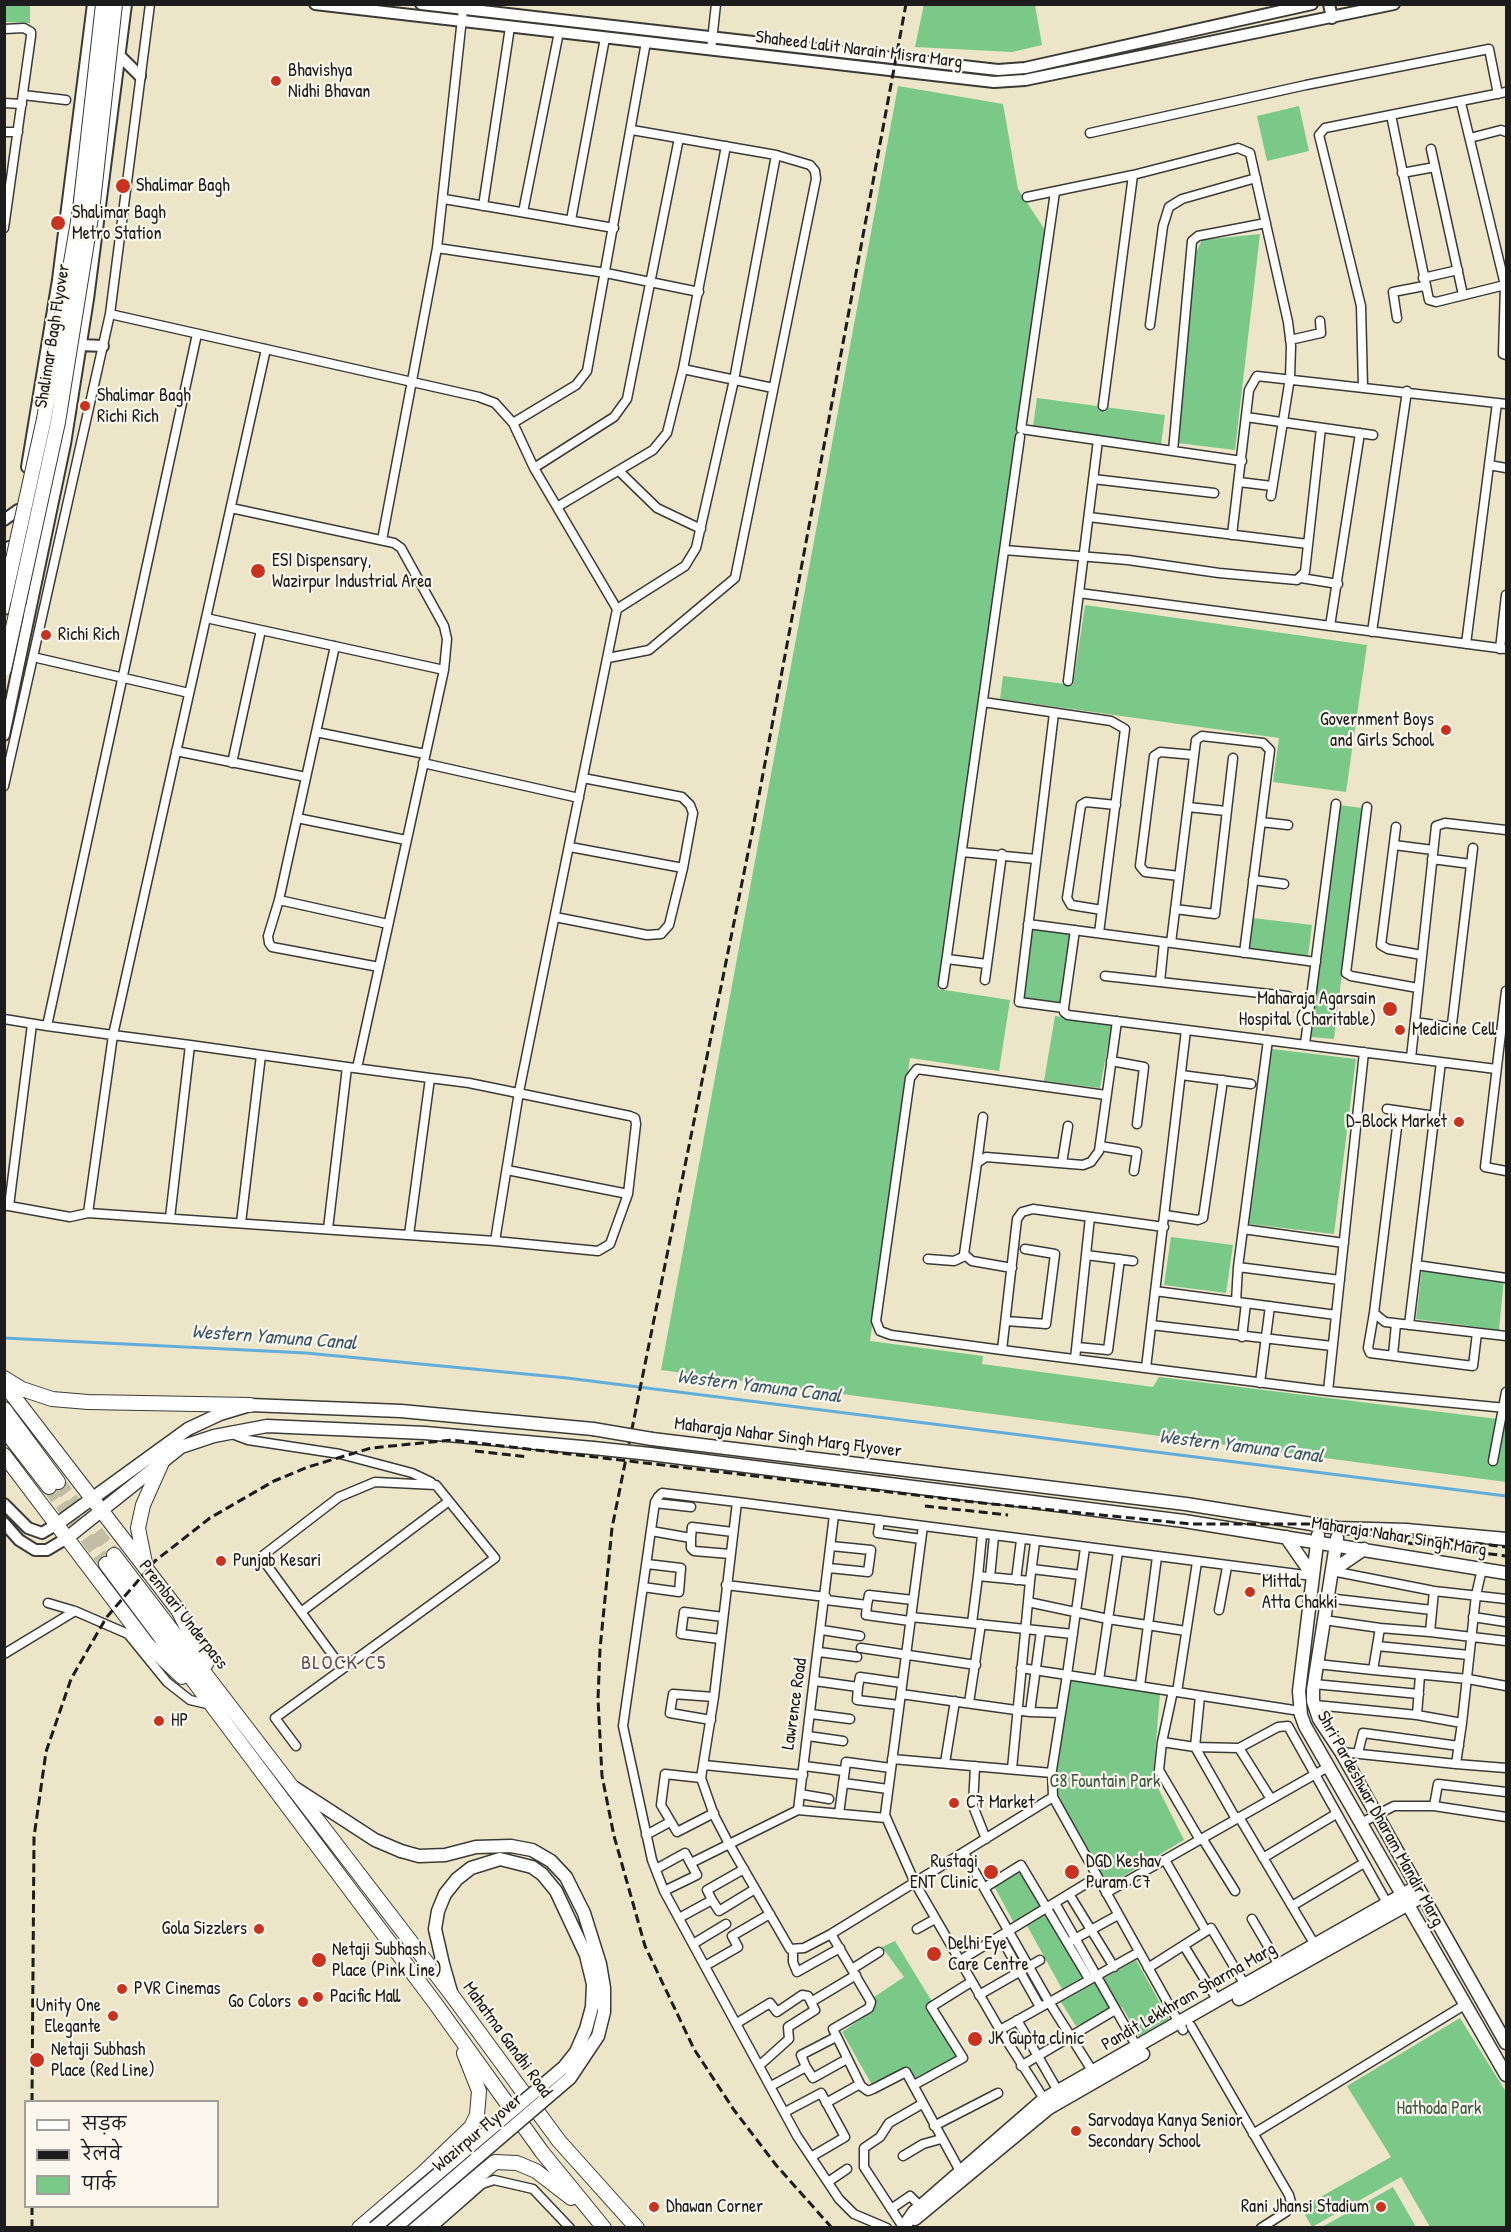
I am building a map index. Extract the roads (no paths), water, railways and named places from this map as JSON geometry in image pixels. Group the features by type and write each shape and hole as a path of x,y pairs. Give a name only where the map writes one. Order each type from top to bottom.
{"main road":[{"name":"Shalimar Bagh Flyover","path":"4,600 44,419 80,210 103,4"},
{"name":"Shalimar Bagh Flyover","path":"4,669 58,422 92,211 115,4"},
{"path":"4,1378 22,1389 52,1399 88,1402 250,1405"},
{"path":"4,1384 178,1610 218,1701"},
{"name":"Maharaja Nahar Singh Marg Flyover","path":"57,1524 188,1428 220,1414 250,1405 282,1404 401,1411 593,1429 664,1441 1186,1504 1320,1525"},
{"path":"4,1409 53,1485 4,1429"},
{"name":"Maharaja Nahar Singh Marg Flyover","path":"67,1538 181,1448 214,1436 267,1426 425,1433 593,1448 1286,1537"},
{"path":"4,1455 147,1644 218,1701"},
{"path":"146,1570 138,1528 143,1505 163,1460"},
{"name":"Maharaja Nahar Singh Marg","path":"1320,1525 1506,1539"},
{"name":"Shri Pardeshwar Dharam Mandir Marg","path":"1320,1525 1299,1691 1300,1711 1305,1726 1506,2075"},
{"name":"Shri Pardeshwar Dharam Mandir Marg","path":"1337,1528 1314,1684 1315,1705 1319,1719 1341,1752 1418,1892 1506,2043"},
{"path":"1286,1537 1303,1557 1313,1576"},
{"name":"Maharaja Nahar Singh Marg","path":"1286,1537 1506,1573"},
{"path":"1332,1571 1364,1549"},
{"name":"Prembari Underpass","path":"110,1559 218,1701"},
{"name":"Mahatma Gandhi Road","path":"218,1701 291,1785 451,1994 559,2141 637,2228"},
{"name":"Mahatma Gandhi Road","path":"218,1701 542,2152 603,2226"},
{"name":"Wazirpur Flyover","path":"291,1785 375,1840 401,1851 419,1856 445,1855 476,1847 511,1846 532,1850 551,1861 566,1876 584,1913 600,1964 604,1988 604,2012 598,2036 570,2078 395,2228"},
{"name":"Wazirpur Flyover","path":"374,2228 564,2067 576,2052 586,2030 592,2007 592,1984 586,1955 556,1891 542,1874 522,1863 500,1859 480,1865 457,1879 445,1894 438,1911 435,1929 451,1994"},
{"name":"Pandit Lekkhram Sharma Marg","path":"905,2225 920,2206 960,2171 1046,2104 1418,1892"},
{"name":"Pandit Lekkhram Sharma Marg","path":"905,2225 919,2218 1058,2091 1137,2047 1185,2026 1218,2001 1245,1985 1387,1903 1404,1899"},
{"path":"359,2228 443,2155 471,2127 477,2115 478,2091 454,2029"},
{"path":"443,2155 465,2184"},
{"path":"415,2228 465,2184 495,2162 516,2163 536,2171 559,2187 603,2226"}],"street":[{"path":"4,565 9,527 18,510 58,280 93,4"},
{"path":"4,735 65,444 81,345 126,4"},
{"path":"4,786 110,314 150,4"},
{"name":"Shaheed Lalit Narain Misra Marg","path":"315,4 711,50 1007,81 1394,4"},
{"name":"Shaheed Lalit Narain Misra Marg","path":"421,4 712,36 970,69 1007,70 1312,4"},
{"path":"711,50 716,4"},
{"path":"1329,4 1332,18"},
{"path":"382,540 437,248 463,9"},
{"path":"483,206 510,27"},
{"path":"4,29 24,28 30,32 18,132 9,169 4,228"},
{"path":"523,212 559,32"},
{"path":"571,220 605,38"},
{"path":"513,423 576,385 587,371 646,42"},
{"path":"1090,133 1306,85 1393,70 1489,49 1502,93 1325,128 1318,135 1361,306 1363,387"},
{"path":"119,55 140,76"},
{"path":"4,104 22,99 66,100"},
{"path":"1461,102 1505,285 1503,354 1506,355"},
{"path":"1391,115 1426,296 1432,302 1505,285"},
{"path":"79,120 111,123"},
{"path":"608,658 649,650 735,578 816,179 815,171 810,165 776,155 632,130"},
{"path":"1470,138 1501,130 1506,132"},
{"path":"4,132 18,132"},
{"path":"534,468 607,421 622,408 627,399 679,138"},
{"path":"557,507 619,471 661,443 667,433 699,292 726,146"},
{"path":"1027,197 1133,175 1238,148 1250,153 1290,340 1290,378 1271,496"},
{"path":"1431,149 1463,295"},
{"path":"617,609 685,566 696,548 734,380 776,155"},
{"path":"1402,173 1435,167"},
{"path":"1103,406 1133,175"},
{"path":"1150,325 1162,226 1169,207 1182,199 1256,178"},
{"path":"1055,192 1021,429 1242,461"},
{"path":"444,199 614,228"},
{"path":"1173,451 1191,244 1198,236 1266,223"},
{"path":"437,248 606,273 699,292"},
{"path":"1397,318 1393,292 1458,270"},
{"path":"110,314 486,399 501,408 513,423 534,468 617,609 519,1092 495,1241"},
{"path":"1290,340 1320,333 1320,321"},
{"path":"47,1026 197,334"},
{"path":"81,345 103,346"},
{"path":"88,1213 113,1035 266,349"},
{"path":"683,369 773,388"},
{"path":"1233,535 1249,390 1257,376 1502,403 1489,465 1466,644"},
{"path":"1372,632 1407,391"},
{"path":"39,393 71,398"},
{"path":"1246,417 1373,435"},
{"path":"1301,578 1305,572 1321,428"},
{"path":"1330,626 1360,433"},
{"path":"943,984 1020,437"},
{"path":"1068,681 1098,440"},
{"path":"1489,465 1506,468"},
{"path":"619,471 657,508 700,529"},
{"path":"1093,479 1214,493"},
{"path":"1239,482 1272,486"},
{"path":"231,508 394,543 401,548 444,626 447,639 444,670 357,1068"},
{"path":"4,520 18,510"},
{"path":"1089,517 1308,544"},
{"path":"1004,550 1084,556 1290,581 1301,578 1338,584"},
{"path":"1079,593 1503,649 1506,595"},
{"path":"4,608 29,616 41,623"},
{"path":"206,618 444,670"},
{"path":"232,763 261,630"},
{"path":"335,646 279,900 268,936 272,947 379,967"},
{"path":"33,657 189,693"},
{"path":"982,702 1111,721 1125,729 1099,933"},
{"path":"1054,713 1019,1002 1064,1008"},
{"path":"316,732 579,798"},
{"path":"1160,982 1175,909 1196,740 1202,736 1267,744 1270,750 1244,953"},
{"path":"176,751 306,777"},
{"path":"1179,876 1145,872 1140,866 1141,855 1156,754 1160,752 1194,755"},
{"path":"1175,909 1215,914 1233,758"},
{"path":"555,917 647,935 661,934 669,926 683,868 693,813 690,805 682,797 583,778"},
{"path":"1102,910 1071,905 1067,898 1081,805 1086,802 1116,805"},
{"path":"1305,1044 1336,804"},
{"path":"1188,807 1226,811"},
{"path":"1367,807 1346,973 1351,976 1418,988"},
{"path":"297,818 406,840"},
{"path":"1261,822 1288,825"},
{"path":"1411,1059 1435,829 1440,823 1506,830"},
{"path":"1396,827 1381,945 1388,949 1422,955"},
{"path":"1394,845 1471,864"},
{"path":"570,847 683,868"},
{"path":"1415,1023 1449,1027 1452,1024 1473,848"},
{"path":"962,852 1036,859"},
{"path":"985,980 1002,854"},
{"path":"1253,880 1284,884"},
{"path":"279,900 388,924"},
{"path":"1028,924 1316,962"},
{"path":"1075,930 1064,1008 1064,1012 1068,1015 1496,1069"},
{"path":"947,958 987,964"},
{"path":"1105,976 1288,996"},
{"path":"1506,991 1485,1167 1506,1171"},
{"path":"4,1019 519,1092 635,1118 628,1194 609,1244 598,1251 495,1241 170,1218 88,1213 70,1216 7,1206 32,1024"},
{"path":"977,1163 986,1157 1088,1164 1095,1158 1100,1146 1117,1021"},
{"path":"1146,1368 1186,1030"},
{"path":"1236,1302 1238,1267 1268,1040"},
{"path":"170,1218 190,1045"},
{"path":"1328,1391 1364,1052"},
{"path":"241,1223 261,1055"},
{"path":"1111,1061 1144,1067 1137,1124"},
{"path":"1408,1325 1441,1062"},
{"path":"328,1229 347,1066"},
{"path":"1106,1095 924,1068 917,1069 910,1078 876,1321 878,1328 891,1335 1260,1383 1506,1408"},
{"path":"1181,1075 1251,1083"},
{"path":"410,1235 429,1078"},
{"path":"1165,1215 1198,1220 1203,1218 1223,1080"},
{"path":"1387,1108 1435,1116"},
{"path":"1399,1110 1369,1351 1473,1366 1477,1333"},
{"path":"983,1117 963,1250 965,1256 972,1260 1012,1268"},
{"path":"1062,1163 1068,1126"},
{"path":"1100,1146 1137,1152 1134,1171"},
{"path":"507,1170 628,1194"},
{"path":"1002,1350 1017,1219 1022,1212 1033,1209 1164,1227"},
{"path":"1075,1359 1090,1217"},
{"path":"1243,1228 1344,1242"},
{"path":"1006,1321 1046,1324 1055,1254 1024,1249"},
{"path":"1086,1255 1133,1261"},
{"path":"928,1259 954,1262 965,1256"},
{"path":"1077,1347 1108,1350 1120,1259"},
{"path":"1416,1265 1506,1278"},
{"path":"1238,1267 1340,1280"},
{"path":"1155,1291 1336,1315"},
{"path":"1242,1337 1246,1303"},
{"path":"1260,1383 1270,1306"},
{"path":"1374,1313 1385,1322 1506,1336"},
{"path":"1393,1355 1396,1323"},
{"path":"1151,1325 1332,1346"},
{"path":"1493,1461 1506,1408 1506,1392"},
{"path":"231,1434 248,1440 340,1454 412,1473 436,1485 495,1557 276,1718 296,1746"},
{"path":"342,1668 261,1557 339,1497 375,1482 436,1485"},
{"path":"887,2228 854,2214 811,2157 664,1891 656,1869 646,1835 624,1726 655,1503 662,1493 1227,1567 1313,1576"},
{"path":"301,1612 449,1501"},
{"path":"737,1502 714,1697 701,1778 728,1842 790,1948 804,1948 831,1934 1053,1797"},
{"path":"655,1503 692,1508"},
{"path":"4,1504 28,1528 42,1533 57,1524"},
{"name":"Lawrence Road","path":"798,1810 826,1598 834,1515"},
{"path":"880,1520 878,1533 921,1539"},
{"path":"4,1523 19,1540 35,1550 46,1550 67,1538"},
{"path":"923,1526 886,1818 915,1883 935,1919 1021,2066 1046,2104"},
{"path":"730,1554 692,1550 692,1527 733,1532"},
{"path":"651,1532 691,1538"},
{"path":"969,1703 976,1665 978,1576 982,1535"},
{"path":"990,1577 994,1536"},
{"path":"1016,1580 1021,1540"},
{"path":"1012,1769 1016,1710 1035,1542"},
{"path":"829,1568 868,1572 871,1550 831,1546"},
{"path":"1086,1548 1052,1773 1053,1797 1148,1968 1254,2134 1289,2195 1291,2202 1286,2212 1261,2228"},
{"path":"1099,1680 1118,1552"},
{"path":"1140,1686 1156,1557"},
{"path":"1197,1562 1175,1692 1162,1742 1159,1770 1235,1891"},
{"path":"644,1587 679,1592 681,1568 647,1564"},
{"path":"1219,1610 1227,1567"},
{"path":"1032,1569 1081,1575"},
{"path":"1456,1764 1468,1679 1473,1617 1482,1569"},
{"path":"1332,1571 1434,1591 1506,1599"},
{"path":"978,1576 1030,1581"},
{"path":"726,1585 867,1605"},
{"path":"1430,1632 1434,1591"},
{"path":"913,1600 868,1595 866,1614 1073,1634"},
{"path":"1328,1598 1432,1610"},
{"path":"1028,1602 1108,1619 1186,1631"},
{"path":"48,1603 75,1611 128,1634 167,1682 190,1700 218,1701"},
{"path":"4,1654 75,1611"},
{"path":"720,1639 681,1634 684,1612 723,1617"},
{"path":"1473,1617 1506,1622"},
{"path":"1324,1620 1506,1641"},
{"path":"1373,1670 1380,1628"},
{"path":"822,1630 860,1636"},
{"path":"1030,1712 1041,1630"},
{"path":"1377,1646 1469,1654"},
{"path":"819,1652 906,1654 976,1665"},
{"path":"1317,1664 1468,1679 1506,1686"},
{"path":"1021,1668 1300,1711"},
{"path":"1418,1715 1420,1675"},
{"path":"899,1705 857,1700 858,1687 860,1677 902,1683"},
{"path":"815,1681 858,1687"},
{"path":"1314,1684 1419,1694"},
{"path":"711,1720 670,1713 673,1694 714,1697"},
{"path":"901,1694 1030,1712 1061,1713"},
{"path":"1200,1696 1195,1747 1315,1945"},
{"path":"945,1763 955,1701"},
{"path":"1315,1705 1418,1715 1462,1723"},
{"path":"811,1714 850,1719"},
{"path":"1162,1742 1195,1747 1239,1748 1286,1725 1291,1728 1314,1775 1387,1903"},
{"path":"1358,1753 1363,1733 1459,1746"},
{"path":"808,1736 843,1741"},
{"path":"1239,1748 1271,1799"},
{"path":"1341,1752 1506,1767"},
{"path":"839,1814 846,1762 945,1763 1052,1773"},
{"path":"704,1766 802,1775"},
{"path":"804,1766 844,1771"},
{"path":"975,1766 973,1806 986,1839"},
{"path":"1106,1893 1328,1767"},
{"path":"701,1778 668,1773 663,1777 661,1804 674,1830 681,1832 714,1813"},
{"path":"843,1783 888,1789"},
{"path":"1434,1806 1438,1784 1506,1792"},
{"path":"800,1794 830,1799"},
{"path":"1361,1823 1374,1814 1394,1806 1434,1806 1506,1817"},
{"path":"691,1863 728,1842 798,1810 886,1818"},
{"path":"1263,1858 1336,1814"},
{"path":"646,1835 670,1822"},
{"path":"656,1869 685,1853 698,1875 664,1891"},
{"path":"964,1853 984,1888 1020,1971 1040,2007"},
{"path":"1165,1860 1206,1931"},
{"path":"1292,1906 1364,1863"},
{"path":"984,1888 1022,1865 1067,1943 1093,1977 1137,2047"},
{"path":"744,1869 707,1890 712,1900 719,1911 755,1888"},
{"path":"959,1961 1097,1877"},
{"path":"1069,1894 1114,1966"},
{"path":"679,1917 712,1900"},
{"path":"1055,1903 1076,1938 1093,1977"},
{"path":"705,1966 738,1947 732,1936 770,1914"},
{"path":"1067,1943 1118,1915"},
{"path":"917,1929 935,1919"},
{"path":"1252,1919 1280,1965"},
{"path":"693,1944 726,1924"},
{"path":"1148,1968 1211,1928 1245,1985"},
{"path":"831,1934 871,2005 835,2026 833,2031 860,2084 868,2091 906,2072 960,2171"},
{"path":"1004,1934 1029,1966 1093,2072"},
{"path":"1184,1946 1218,2001"},
{"path":"793,1949 793,1962 797,1972 840,1948"},
{"path":"811,2002 879,1952"},
{"path":"1000,2030 1139,1952"},
{"path":"979,1995 1040,1960"},
{"path":"914,2085 963,2058 931,2007 971,1982"},
{"path":"737,2023 770,2003 777,2012 805,1994 811,2002 815,2010 813,2013 788,2027 789,2039 760,2065"},
{"path":"1254,2134 1466,2004"},
{"path":"1021,2066 1114,2010"},
{"path":"1017,2020 1058,2091"},
{"path":"836,2037 801,2055 806,2067 813,2078 847,2059"},
{"path":"771,2086 806,2067"},
{"path":"826,2103 860,2084"},
{"path":"785,2112 820,2093 826,2103 844,2137 811,2157"},
{"path":"934,2126 998,2093"},
{"path":"905,2225 891,2209 864,2167 864,2148 880,2137 890,2122 922,2104"},
{"path":"903,2156 923,2144 941,2139"},
{"path":"828,2182 847,2169"},
{"path":"432,2228 482,2184 494,2180 533,2189 570,2228"},
{"path":"891,2209 910,2196 920,2206"}],"waterway":[{"name":"Western Yamuna Canal","path":"4,1338 306,1353 567,1378 1506,1496"}],"tunnel":[{"path":"58,1482 114,1555"},
{"path":"49,1487 106,1564"}],"railway":[{"path":"832,2228 776,2165 734,2110 694,2049 645,1946 614,1836 602,1776 598,1699 600,1649 612,1528 752,833 906,4"},
{"path":"32,2100 34,1837 46,1752 71,1679 106,1618 155,1561 210,1518 274,1481 308,1467 371,1448 452,1440 982,1503 1191,1524 1327,1524 1506,1547"},
{"path":"475,1451 528,1457"},
{"path":"925,1506 1008,1515"},
{"path":"1408,1543 1506,1556"},
{"path":"32,2208 32,2228"}],"place":[{"name":"Bhavishya Nidhi Bhavan","path":"276,81"},
{"name":"Shalimar Bagh","path":"123,186"},
{"name":"Shalimar Bagh Metro Station","path":"58,223"},
{"name":"Shalimar Bagh Richi Rich","path":"85,406"},
{"name":"ESI Dispensary, Wazirpur Industrial Area","path":"258,571"},
{"name":"Richi Rich","path":"46,635"},
{"name":"Government Boys and Girls School","path":"1446,730"},
{"name":"Maharaja Agarsain Hospital (Charitable)","path":"1390,1009"},
{"name":"Medicine Cell","path":"1400,1030"},
{"name":"D-Block Market","path":"1459,1122"},
{"name":"Punjab Kesari","path":"221,1561"},
{"name":"Mittal Atta Chakki","path":"1250,1592"},
{"name":"HP","path":"159,1721"},
{"name":"C7 Market","path":"954,1803"},
{"name":"Rustagi ENT Clinic","path":"991,1872"},
{"name":"DGD Keshav Puram C7","path":"1072,1872"},
{"name":"Gola Sizzlers","path":"259,1929"},
{"name":"Delhi Eye Care Centre","path":"934,1954"},
{"name":"Netaji Subhash Place (Pink Line)","path":"319,1960"},
{"name":"PVR Cinemas","path":"122,1989"},
{"name":"Pacific Mall","path":"318,1997"},
{"name":"Go Colors","path":"303,2002"},
{"name":"Unity One Elegante","path":"113,2016"},
{"name":"JK Gupta clinic","path":"975,2039"},
{"name":"Netaji Subhash Place (Red Line)","path":"37,2060"},
{"name":"Sarvodaya Kanya Senior Secondary School","path":"1076,2131"},
{"name":"Dhawan Corner","path":"654,2207"},
{"name":"Rani Jhansi Stadium","path":"1381,2207"}],"district":[{"name":"BLOCK C5","path":"344,1664"}],"park label":[{"name":"C8 Fountain Park","path":"1105,1782"},
{"name":"Hathoda Park","path":"1439,2109"}]}
